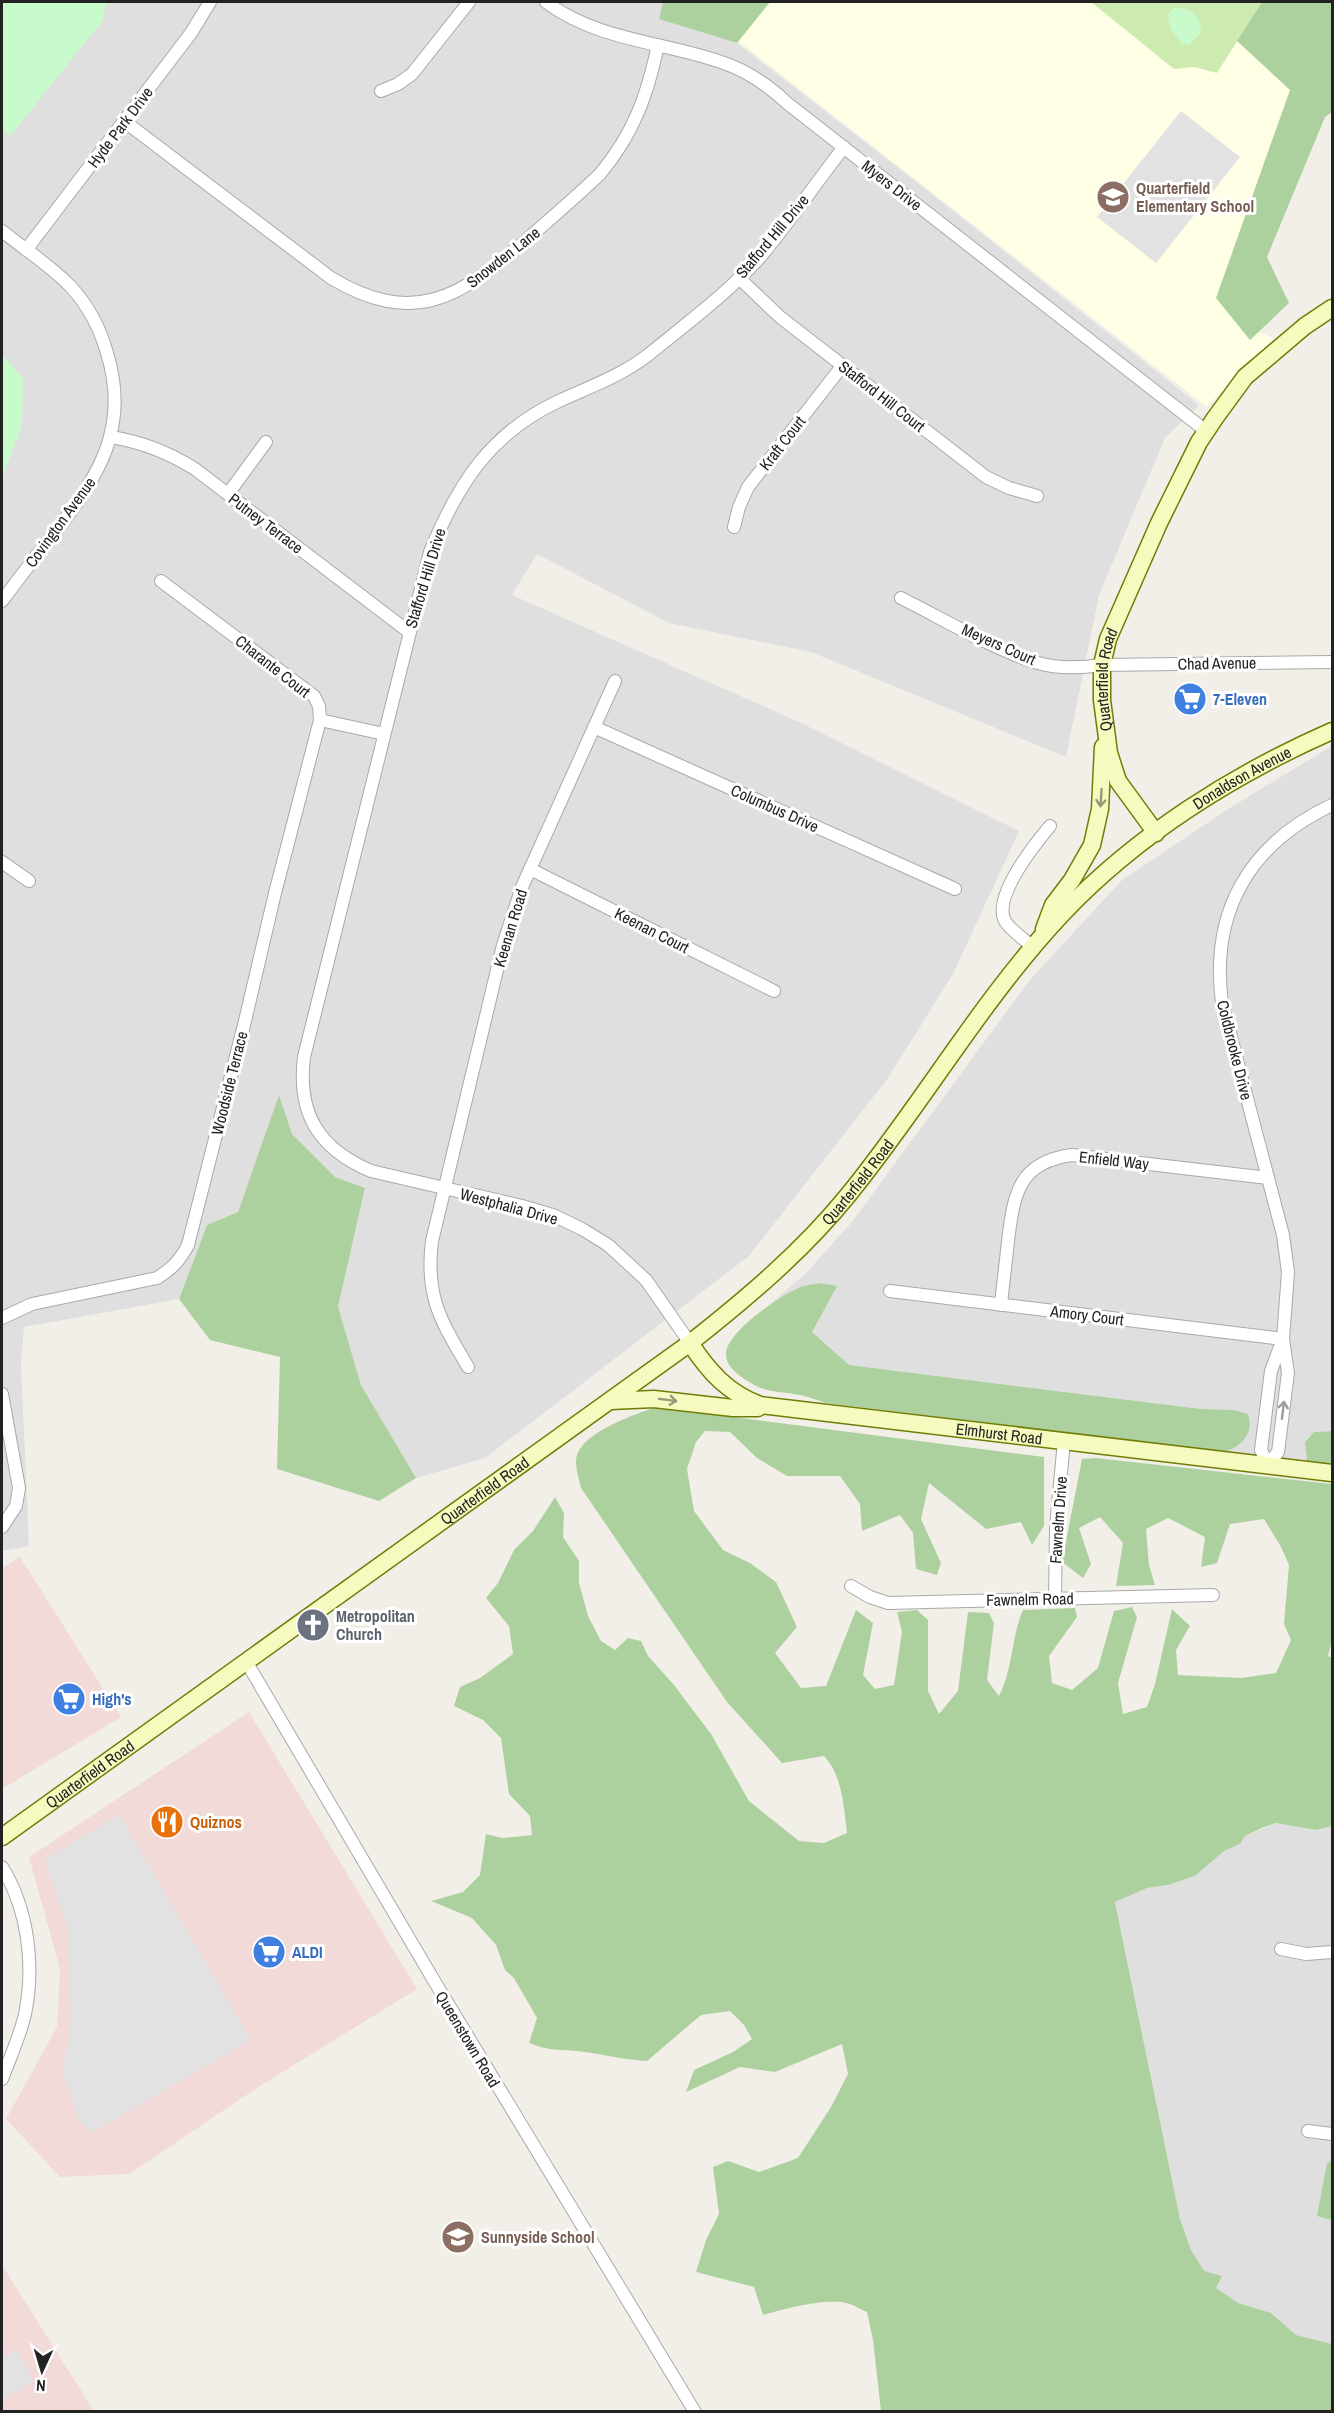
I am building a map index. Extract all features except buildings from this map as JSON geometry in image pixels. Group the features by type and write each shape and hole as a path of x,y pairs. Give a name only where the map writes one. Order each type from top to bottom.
{"main road":[{"name":"Quarterfield Road","path":"2,1837 690,1343 762,1284 847,1196 1001,986 1037,942 1091,886 1156,833 1118,781 1109,753 1103,719 1102,665 1108,639 1140,565 1206,431 1245,377 1305,326 1332,308"},
{"path":"1037,942 1053,905 1072,880 1092,845 1100,809 1103,719"},
{"name":"Donaldson Avenue","path":"1156,833 1250,772 1332,731"},
{"name":"Elmhurst Road","path":"690,1343 713,1374 734,1393 760,1406 1332,1473"},
{"path":"610,1401 654,1399 733,1408 783,1409"}],"street":[{"name":"Hyde Park Drive","path":"26,250 191,33 210,2"},
{"path":"381,91 398,84 412,74 469,2"},
{"name":"Myers Drive","path":"546,2 595,27 722,62 772,89 1206,431"},
{"name":"Snowden Lane","path":"124,121 331,279 352,291 372,298 393,302 420,303 467,287 490,271 600,174 613,158 645,100 658,45"},
{"name":"Stafford Hill Drive","path":"323,1140 309,1116 305,1102 302,1072 304,1057 429,552 441,526 465,481 484,455 501,438 537,412 623,371 645,357 739,278 761,256 844,147"},
{"name":"Covington Avenue","path":"2,231 68,284 83,302 95,322 111,365 115,405 111,437 106,453 88,488 2,601"},
{"name":"Stafford Hill Court","path":"739,278 780,317 986,477 1009,488 1037,496"},
{"name":"Kraft Court","path":"734,527 739,507 748,487 843,365"},
{"name":"Putney Terrace","path":"111,437 152,446 175,456 409,632"},
{"path":"228,494 266,442"},
{"name":"Charante Court","path":"161,580 314,696 319,706 320,720"},
{"name":"Meyers Court","path":"901,598 1039,663 1081,668 1102,665"},
{"name":"Chad Avenue","path":"1102,665 1332,662"},
{"name":"Keenan Road","path":"468,1367 442,1322 430,1284 432,1241 503,945 513,913 530,869 615,681"},
{"path":"320,720 384,734"},
{"name":"Woodside Terrace","path":"2,1317 32,1304 157,1278 180,1260 188,1245 320,720"},
{"name":"Columbus Drive","path":"594,727 955,889"},
{"name":"Coldbrooke Drive","path":"1283,1339 1271,1371 1262,1438 1261,1450 1268,1465 1278,1452 1288,1373 1283,1339 1288,1272 1283,1235 1222,1003 1218,964 1224,925 1233,901 1258,858 1294,825 1332,805"},
{"path":"1037,942 1005,921 1002,911 1010,885 1032,848 1050,826"},
{"path":"2,862 29,881"},
{"name":"Keenan Court","path":"530,869 774,992"},
{"name":"Westphalia Drive","path":"323,1140 351,1163 371,1171 553,1215 591,1235 608,1245 646,1280 690,1343"},
{"name":"Enfield Way","path":"1001,1305 1013,1206 1018,1188 1041,1162 1072,1155 1268,1178"},
{"name":"Amory Court","path":"890,1292 1283,1339"},
{"path":"2,1394 19,1488 16,1506 2,1527"},
{"name":"Fawnelm Drive","path":"1055,1599 1056,1526 1064,1441"},
{"name":"Fawnelm Road","path":"851,1586 870,1597 888,1603 1213,1595"},
{"name":"Queenstown Road","path":"247,1663 444,1998 695,2412"},
{"path":"2,1867 10,1880 25,1920 30,1972 25,2014 2,2079"},
{"path":"1281,1949 1306,1954 1332,1952"},
{"path":"1308,2131 1332,2134"}],"shaded area":[{"path":"2,2 663,2 660,19 737,43 1199,405 1165,438 1099,595 1066,757 811,652 669,623 537,554 512,595 797,721 1019,831 953,974 888,1078 749,1256 485,1458 416,1478 361,1385 338,1307 365,1189 335,1177 292,1134 279,1096 238,1212 207,1225 179,1299 24,1327 21,1365 29,1546 2,1551"},
{"name":"Quarterfield Elementary School","path":"688,2 1332,2 1239,325 1274,338 1207,407"},
{"path":"1181,111 1240,157 1156,263 1097,217"},
{"path":"1332,746 1332,1431 1314,1432 1305,1441 1307,1461 1225,1452 1234,1410 1201,1409 848,1365 811,1332 836,1286 819,1283 794,1289 768,1306 805,1274 852,1222 1029,981 1122,880 1228,809"},
{"path":"20,1557 121,1717 2,1789 2,1568"},
{"path":"249,1712 417,1989 260,2086 129,2174 60,2177 6,2119 57,2027 60,1969 29,1857"},
{"path":"119,1815 251,2040 91,2133 78,2118 63,2071 71,2021 67,1924 44,1860"},
{"path":"1276,1823 1316,1830 1332,1826 1332,2161 1327,2163 1318,2216 1332,2220 1332,2344 1296,2335 1271,2313 1238,2303 1215,2288 1191,2251 1180,2219 1115,1901 1147,1888 1168,1885 1195,1876 1224,1851 1240,1844 1245,1836"},
{"path":"2,2265 94,2411 2,2411"},
{"path":"16,2349 34,2381 2,2400 2,2358"}],"green space":[{"path":"2,2 107,2 102,21 10,136 2,129"},
{"path":"663,2 770,2 737,43 659,19"},
{"path":"1091,2 1262,2 1217,73 1194,67 1174,69"},
{"path":"1262,2 1332,2 1332,112 1325,117 1267,257 1289,303 1250,340 1216,298 1290,90 1237,41"},
{"path":"1174,8 1185,9 1197,17 1201,33 1189,45 1182,44 1170,28 1168,15"},
{"path":"2,354 23,379 22,427 2,477"},
{"path":"279,1095 292,1134 335,1177 365,1188 338,1307 361,1385 416,1478 379,1501 277,1469 280,1357 210,1340 179,1299 207,1225 238,1212"},
{"path":"819,1283 837,1286 812,1332 849,1365 1201,1409 1234,1410 1248,1414 1248,1433 1242,1442 1225,1452 826,1403 800,1395 762,1389 734,1371 726,1358 726,1353 734,1336 764,1309 785,1295 798,1288"},
{"path":"656,1407 1044,1457 1044,1526 1032,1545 1021,1522 986,1529 929,1483 921,1519 941,1563 937,1575 916,1569 913,1533 900,1515 862,1531 860,1504 840,1476 787,1476 757,1458 730,1432 705,1431 696,1442 687,1469 694,1511 723,1550 750,1563 776,1582 797,1627 775,1653 801,1688 826,1686 856,1610 873,1623 863,1675 875,1689 894,1685 902,1632 897,1612 917,1610 928,1620 928,1691 939,1714 958,1691 968,1612 989,1613 994,1623 987,1680 999,1696 1004,1686 1023,1610 1075,1608 1077,1617 1049,1656 1052,1683 1072,1690 1098,1668 1114,1611 1132,1607 1137,1617 1118,1683 1123,1714 1147,1707 1155,1684 1172,1609 1190,1626 1176,1650 1178,1675 1242,1678 1276,1673 1291,1640 1284,1624 1289,1565 1264,1519 1230,1524 1217,1563 1201,1567 1205,1537 1168,1518 1146,1529 1149,1565 1155,1585 1116,1586 1123,1543 1100,1517 1079,1528 1091,1564 1083,1578 1062,1562 1082,1459 1096,1458 1332,1484 1332,1640 1328,1656 1332,1658 1332,1826 1316,1830 1276,1823 1264,1827 1245,1836 1240,1844 1224,1851 1195,1876 1168,1885 1147,1888 1115,1902 1180,2219 1191,2250 1204,2271 1222,2276 1216,2288 1238,2303 1271,2313 1296,2335 1332,2344 1332,2411 881,2411 873,2340 867,2312 850,2304 830,2302 763,2315 754,2287 696,2272 706,2240 719,2214 713,2167 728,2161 759,2172 798,2158 831,2107 848,2074 842,2044 775,2072 740,2067 686,2092 694,2070 733,2052 752,2039 744,2025 730,2011 701,2015 647,2061 537,2046 529,2043 537,2018 514,1978 505,1970 496,1945 472,1918 431,1901 463,1892 480,1875 486,1834 502,1838 532,1835 530,1816 509,1794 501,1738 483,1720 454,1706 460,1687 480,1678 513,1654 509,1626 486,1598 498,1583 514,1550 533,1531 555,1497 564,1513 563,1537 579,1561 579,1583 588,1616 601,1641 615,1650 628,1638 641,1641 648,1656 674,1685 711,1734 749,1801 799,1841 824,1843 847,1833 841,1792 830,1763 824,1756 782,1763 727,1702 581,1488 576,1463 582,1446 611,1425"},
{"path":"1332,1431 1332,1464 1307,1461 1305,1442 1314,1432"},
{"path":"1332,2161 1332,2220 1317,2216 1327,2163"}],"place":[{"name":"Quarterfield Elementary School","path":"1113,197"},
{"name":"7-Eleven","path":"1190,699"},
{"name":"Metropolitan Church","path":"313,1625"},
{"name":"High's","path":"69,1699"},
{"name":"Quiznos","path":"167,1822"},
{"name":"ALDI","path":"269,1952"},
{"name":"Sunnyside School","path":"458,2237"}]}
